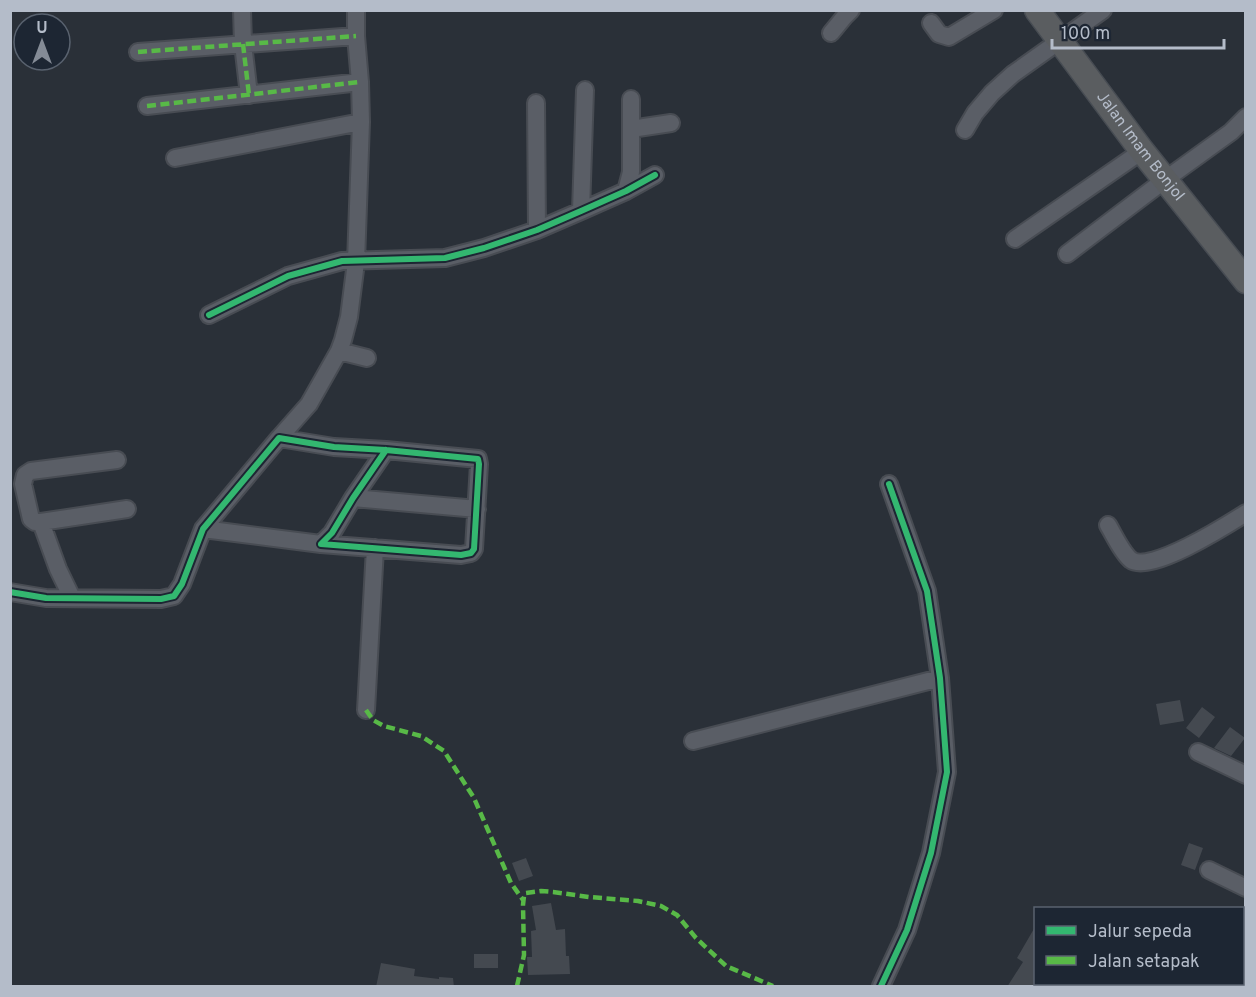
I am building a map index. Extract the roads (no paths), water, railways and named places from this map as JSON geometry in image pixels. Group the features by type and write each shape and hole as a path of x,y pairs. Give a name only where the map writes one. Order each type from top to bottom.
{"highway":[{"name":"Jalan Imam Bonjol","path":"1037,10 1142,151 1245,279"}],"street":[{"path":"242,10 249,95"},
{"path":"10,592 46,598 161,599 174,596 182,584 203,529 309,404 343,340 349,317 356,262 361,122 356,10"},
{"path":"931,23 939,34 949,37 994,10"},
{"path":"965,130 975,113 992,93 1102,10"},
{"path":"831,33 846,12"},
{"path":"138,52 356,36"},
{"path":"147,106 360,82"},
{"path":"581,211 585,90"},
{"path":"626,191 631,172 631,99"},
{"path":"536,103 537,230"},
{"path":"1067,254 1231,132 1245,117"},
{"path":"175,158 361,122"},
{"path":"631,129 671,123"},
{"path":"1015,239 1142,151"},
{"path":"209,315 288,276 342,261 445,258 484,248 537,230 626,191 655,175"},
{"path":"339,351 367,358"},
{"path":"203,529 321,544 461,555 471,553 474,549 478,459 334,447 279,438"},
{"path":"321,544 332,533 386,450"},
{"path":"117,459 31,471 25,475 23,484 31,519 35,522 127,509"},
{"path":"880,987 908,930 931,853 947,772 940,678 927,591 889,484"},
{"path":"353,498 477,509"},
{"path":"1108,525 1121,548 1132,561 1140,563 1206,538 1245,513"},
{"path":"41,522 58,569 72,598"},
{"path":"366,710 375,548"},
{"path":"693,741 940,678"},
{"path":"1198,752 1245,775"},
{"path":"1209,870 1245,888"}]}
